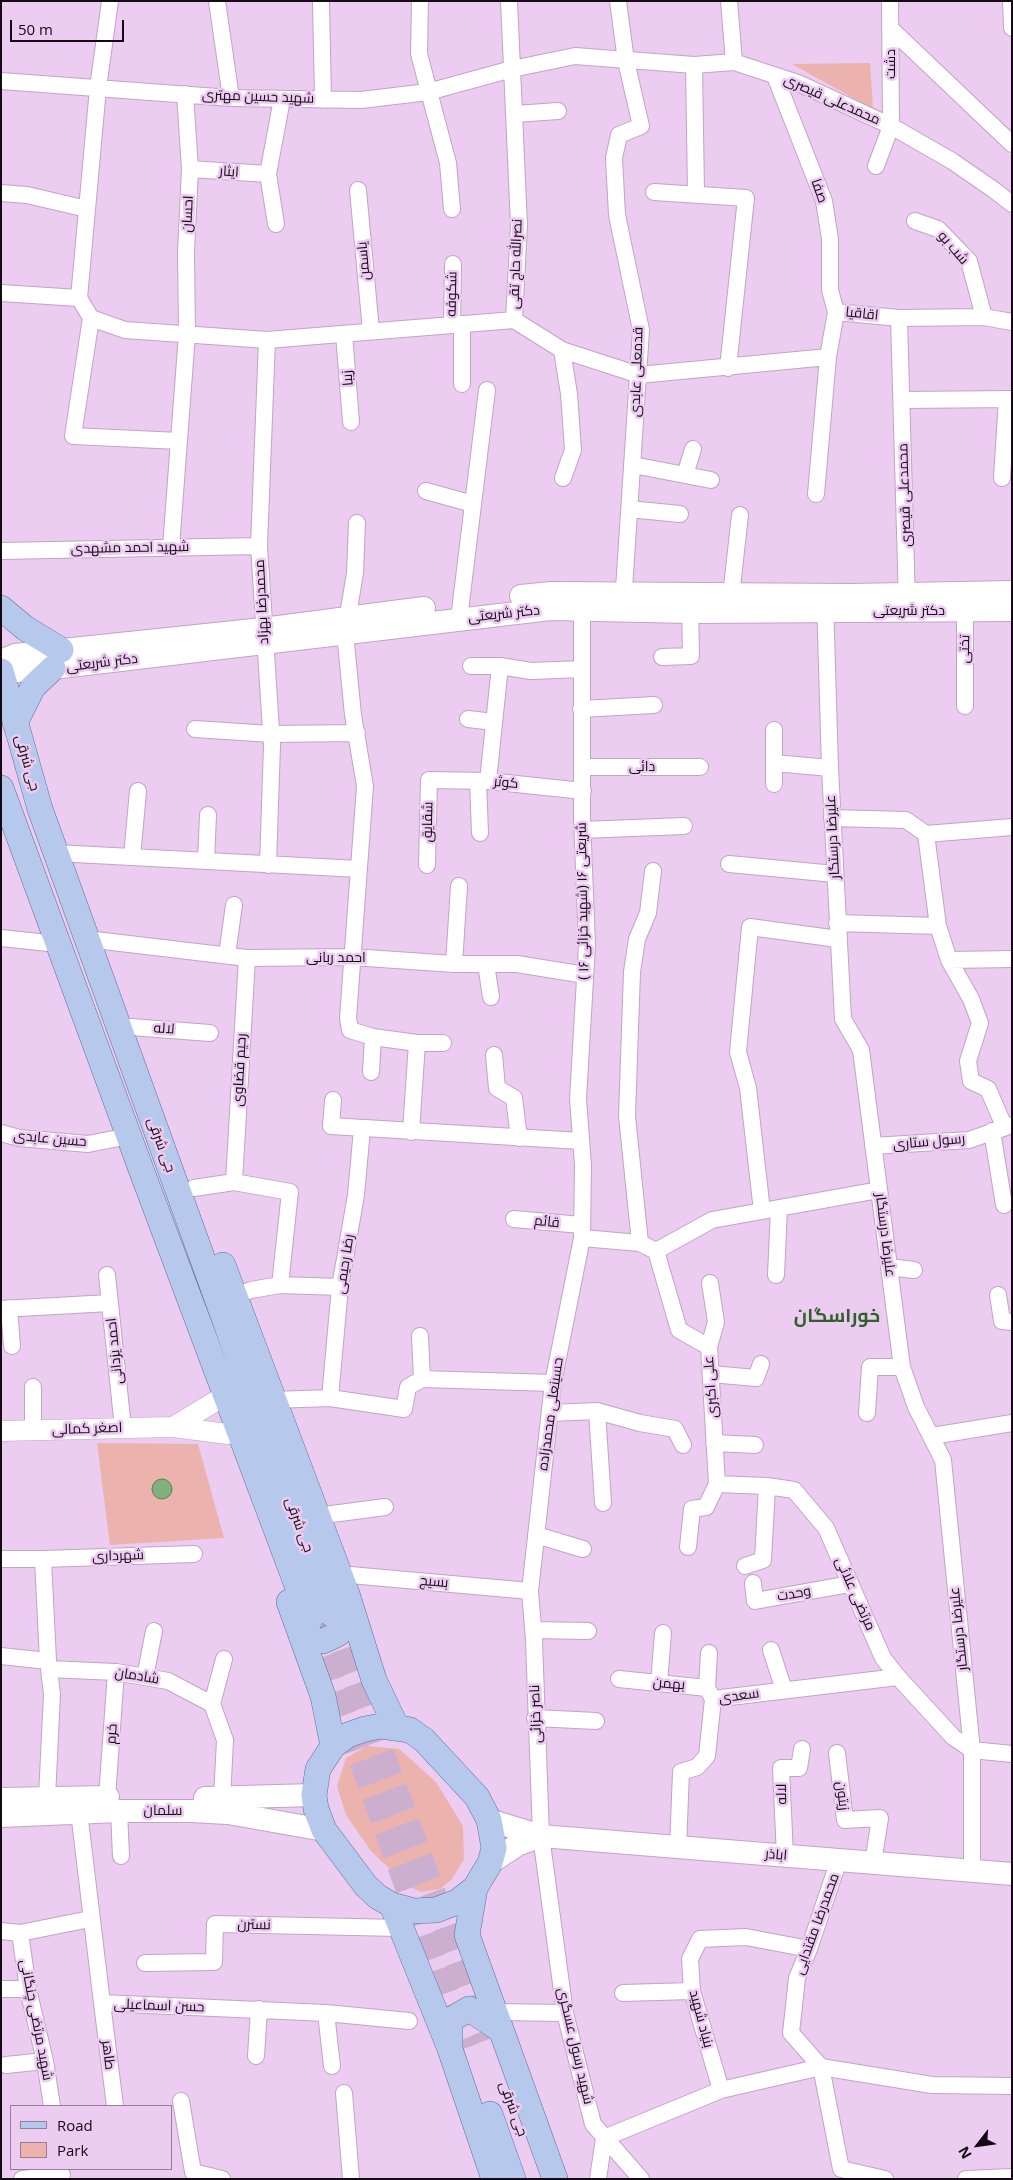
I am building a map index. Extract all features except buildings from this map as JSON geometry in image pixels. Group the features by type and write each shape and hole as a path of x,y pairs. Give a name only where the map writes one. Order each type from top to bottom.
{"main road":[{"name":"دکتر شریعتی","path":"965,602 1012,592"},
{"name":"دکتر شریعتی","path":"1,663 17,671 57,659 264,636 461,611 551,593 582,602 690,604 965,602 1012,610"},
{"path":"1,608 57,659 33,687 15,723"},
{"name":"جی شرقی","path":"1,671 40,809 155,1129 324,1620"},
{"name":"جی شرقی","path":"1,788 6,819 58,944 129,1136 324,1620"},
{"path":"155,1129 186,1167 339,1574 324,1620 327,1710 333,1746"},
{"path":"129,1136 128,1168 228,1434 324,1620 374,1680 397,1728"},
{"path":"381,1726 397,1728 410,1730 440,1755 477,1797 489,1820 494,1848 490,1863 475,1888 457,1902 436,1910 414,1911 392,1905 378,1897 366,1886 324,1830 314,1795 318,1769 333,1746 348,1735 365,1729 381,1726"},
{"name":"سلمان","path":"1,1816 79,1812 113,1804 314,1795"},
{"name":"سلمان","path":"1,1799 47,1797 228,1813 324,1830"},
{"name":"اباذر","path":"489,1820 541,1836 1012,1874"},
{"name":"اباذر","path":"490,1863 517,1845 541,1836"},
{"path":"475,1888 467,1935 480,2036 494,2179"},
{"path":"392,1905 400,1928 480,2036 555,2179"},
{"name":"جی شرقی","path":"480,2036 513,2179"},
{"name":"جی شرقی","path":"480,2036 539,2179"}],"street":[{"path":"110,1 98,88 79,298 92,318 125,330 268,340 514,320"},
{"path":"217,1 231,98"},
{"path":"321,1 323,100"},
{"path":"420,1 419,54 448,163 452,209"},
{"name":"نصرالله حاج تقی","path":"509,1 519,225 514,320 562,350 639,376 828,357"},
{"path":"618,1 626,60"},
{"path":"729,1 734,62"},
{"name":"دشت","path":"890,1 891,126"},
{"path":"1011,1 1012,28"},
{"path":"890,28 1012,144"},
{"name":"محمدعلی قیصری","path":"512,69 575,56 694,65 734,62 798,83 891,126 952,161 1012,204"},
{"name":"قدمعلی عابدی","path":"623,603 641,330 617,215 614,158 619,135 641,126 626,60"},
{"path":"694,65 696,193"},
{"name":"شهید حسین مهتری","path":"1,81 231,98 361,100 428,92 512,69"},
{"name":"صفا","path":"775,76 824,201 830,239 830,290 836,312"},
{"name":"احسان","path":"171,547 187,334 186,252 190,169 185,94"},
{"path":"276,224 268,174 282,99"},
{"path":"515,114 558,111"},
{"path":"876,166 891,126"},
{"name":"ایثار","path":"190,169 268,174"},
{"name":"یاسمن","path":"358,190 371,332"},
{"path":"654,192 696,193 746,198 728,368"},
{"path":"1,194 27,195 87,209"},
{"name":"شب بو","path":"915,221 938,229 969,261 984,317"},
{"name":"شکوفه","path":"453,264 462,384"},
{"path":"1,294 79,298"},
{"name":"اقاقیا","path":"816,494 828,357 836,312 900,318 984,317 1012,322"},
{"path":"92,318 74,436 179,441"},
{"name":"محمدعلی قیصری","path":"900,318 907,603"},
{"name":"زیبا","path":"344,334 352,422"},
{"name":"محمدرضا بهزاد","path":"268,340 259,546 271,734 268,865"},
{"path":"562,350 569,394 573,450 563,478"},
{"path":"461,611 487,390"},
{"path":"902,400 1009,399 1002,478"},
{"path":"685,475 693,449"},
{"path":"633,465 711,480"},
{"path":"426,491 474,504"},
{"path":"629,509 680,514"},
{"path":"731,603 740,515"},
{"path":"357,523 356,573 346,625 357,733 365,786 352,957 350,1030 372,1037 417,1043 443,1043"},
{"name":"شهید احمد مشهدی","path":"1,551 259,546"},
{"name":"شریعتی ۱۶ (شهید خزائی ۱۶ )","path":"581,1232 583,1166 578,1099 587,945 582,830 584,767 581,709 582,602"},
{"name":"تختی","path":"965,602 965,706"},
{"name":"علیرضا درستگار","path":"825,603 832,818 843,1019 861,1050 902,1367 916,1407 943,1460 972,1750 972,1870"},
{"path":"662,657 691,656 690,604"},
{"path":"471,666 500,666 531,671 582,669"},
{"path":"480,833 483,781 494,722 500,666"},
{"path":"581,709 654,705"},
{"path":"468,719 494,722"},
{"path":"195,729 271,734 357,733"},
{"path":"774,730 774,784"},
{"path":"774,763 830,768"},
{"name":"دائی","path":"584,767 700,768"},
{"name":"کوثر","path":"429,780 483,781 583,791"},
{"name":"شقایق","path":"427,865 429,780"},
{"path":"132,857 138,791"},
{"path":"206,861 208,815"},
{"path":"832,818 906,820 926,834 1012,827"},
{"path":"582,830 684,826"},
{"path":"926,834 938,926 948,960 971,999 980,1024 968,1061 971,1081 988,1090 1003,1127 1004,1205"},
{"path":"56,853 359,869"},
{"path":"729,864 835,874"},
{"path":"653,872 648,913 637,939 632,972 627,1116 640,1243 656,1251 712,1220 879,1190"},
{"path":"454,964 459,886"},
{"path":"227,955 234,906"},
{"path":"762,1211 748,1088 738,1052 750,926 838,931 938,926"},
{"path":"1,938 58,944"},
{"name":"احمد ربانی","path":"87,939 247,958 352,957 454,964 518,964 585,976"},
{"name":"رحیم قضاوی","path":"234,1182 247,958"},
{"path":"948,960 1012,960"},
{"path":"486,964 491,997"},
{"name":"لاله","path":"118,1026 210,1033"},
{"path":"372,1037 372,1072"},
{"path":"411,1132 417,1043"},
{"path":"494,1055 497,1088 514,1098 519,1138"},
{"path":"334,1100 332,1126 581,1141"},
{"name":"رسول ستاری","path":"874,1146 969,1140 1003,1127"},
{"name":"رضا رحیمی","path":"330,1398 340,1287 356,1195 362,1129"},
{"name":"حسین عابدی","path":"1,1133 19,1138 88,1144 129,1136"},
{"path":"194,1188 234,1182 290,1192 280,1284"},
{"path":"776,1275 779,1208"},
{"name":"قائم","path":"514,1219 640,1243"},
{"name":"حسینعلی محمدزاده","path":"530,1591 553,1383 581,1232"},
{"name":"علی اکبری","path":"656,1251 679,1330 708,1347 718,1484"},
{"path":"889,1267 914,1270"},
{"name":"احمد یزدانی","path":"108,1275 123,1428"},
{"path":"708,1347 716,1322 710,1283"},
{"path":"234,1296 251,1290 280,1284 340,1287"},
{"path":"998,1295 1002,1321 1012,1322"},
{"path":"12,1346 5,1308 110,1303"},
{"path":"420,1336 422,1379"},
{"path":"711,1374 756,1378 761,1364"},
{"path":"867,1413 870,1367 902,1367"},
{"path":"274,1400 330,1398 404,1409 408,1387 422,1379 553,1383"},
{"path":"33,1387 33,1430"},
{"path":"173,1427 216,1401"},
{"path":"597,1410 602,1503"},
{"path":"550,1413 597,1410 640,1423 675,1428 683,1445"},
{"path":"932,1436 1012,1423"},
{"name":"اصغر کمالی","path":"1,1431 173,1427 228,1434"},
{"path":"714,1443 755,1445"},
{"path":"688,1547 692,1509 706,1507 718,1484"},
{"name":"مرتضی علائی","path":"718,1484 767,1486 794,1490 826,1528 883,1658 953,1737 972,1750"},
{"path":"745,1566 763,1560 767,1486"},
{"path":"317,1516 385,1507"},
{"path":"536,1535 583,1549"},
{"name":"شهرداری","path":"1,1559 194,1554"},
{"path":"43,1559 52,1694 47,1797"},
{"name":"بسیج","path":"339,1574 530,1591"},
{"name":"وحدت","path":"753,1583 755,1601 850,1584"},
{"name":"ناصر خزائی","path":"530,1591 541,1836"},
{"path":"533,1630 588,1631"},
{"path":"145,1677 154,1631"},
{"path":"659,1684 663,1633"},
{"path":"771,1650 784,1690"},
{"path":"709,1653 710,1693"},
{"name":"شادمان","path":"1,1656 49,1665 116,1672 168,1681 212,1704"},
{"path":"222,1799 225,1740 212,1704 224,1659"},
{"name":"خرم","path":"116,1672 113,1804 121,1856"},
{"name":"سعدی","path":"678,1847 681,1772 697,1767 707,1756 710,1693 784,1690 898,1677"},
{"name":"بهمن","path":"620,1679 710,1693"},
{"path":"535,1718 596,1721"},
{"name":"لاله","path":"785,1856 781,1768 799,1768 802,1749"},
{"path":"972,1750 1012,1754"},
{"name":"زیتون","path":"837,1753 845,1820 880,1818 873,1862"},
{"name":"حسن اسماعیلی","path":"79,1812 90,1919 102,2003 326,2013 409,2021"},
{"name":"شهید رسول عسگری","path":"541,1836 565,2013 593,2124 641,2179"},
{"name":"محمدرضا مقتدایی","path":"821,2067 791,2033 797,1978 839,1860"},
{"path":"1,1931 20,1933 90,1919"},
{"name":"نسترن","path":"145,1963 214,1962 215,1924 400,1928"},
{"name":"شهید مرتضی چنگانی","path":"20,1933 28,1989 45,2061 52,2105"},
{"name":"بنیاد شهید","path":"721,2090 692,1991 690,1959 700,1939 746,1937 809,1948"},
{"path":"3,1989 28,1989"},
{"path":"623,1993 692,1991"},
{"name":"طاهر","path":"102,2003 115,2105"},
{"path":"256,2056 259,2010"},
{"path":"326,2013 332,2066"},
{"path":"480,2036 565,2013"},
{"path":"6,2065 45,2061"},
{"path":"598,2179 604,2138 721,2090 821,2067 932,2085 1012,2086"},
{"path":"821,2067 841,2169 885,2179"},
{"path":"344,2093 351,2179"},
{"path":"181,2101 193,2172 222,2179"},
{"path":"22,2179 62,2174"},
{"path":"966,2179 1012,2177"}],"green space":[{"path":"870,63 873,109 792,64"},
{"path":"97,1443 198,1444 224,1538 110,1545"},
{"path":"367,1746 399,1749 436,1782 463,1826 464,1859 452,1879 440,1889 421,1892 406,1885 371,1851 346,1815 337,1786 346,1758"}],"shaded area":[{"path":"162,1479 169,1482 172,1489 169,1496 162,1499 155,1496 152,1489 155,1482"}],"tunnel":[{"path":"331,1614 487,2040"},
{"path":"311,1622 466,2048"}],"district":[{"name":"خوراسگان","path":"837,1317"}]}
